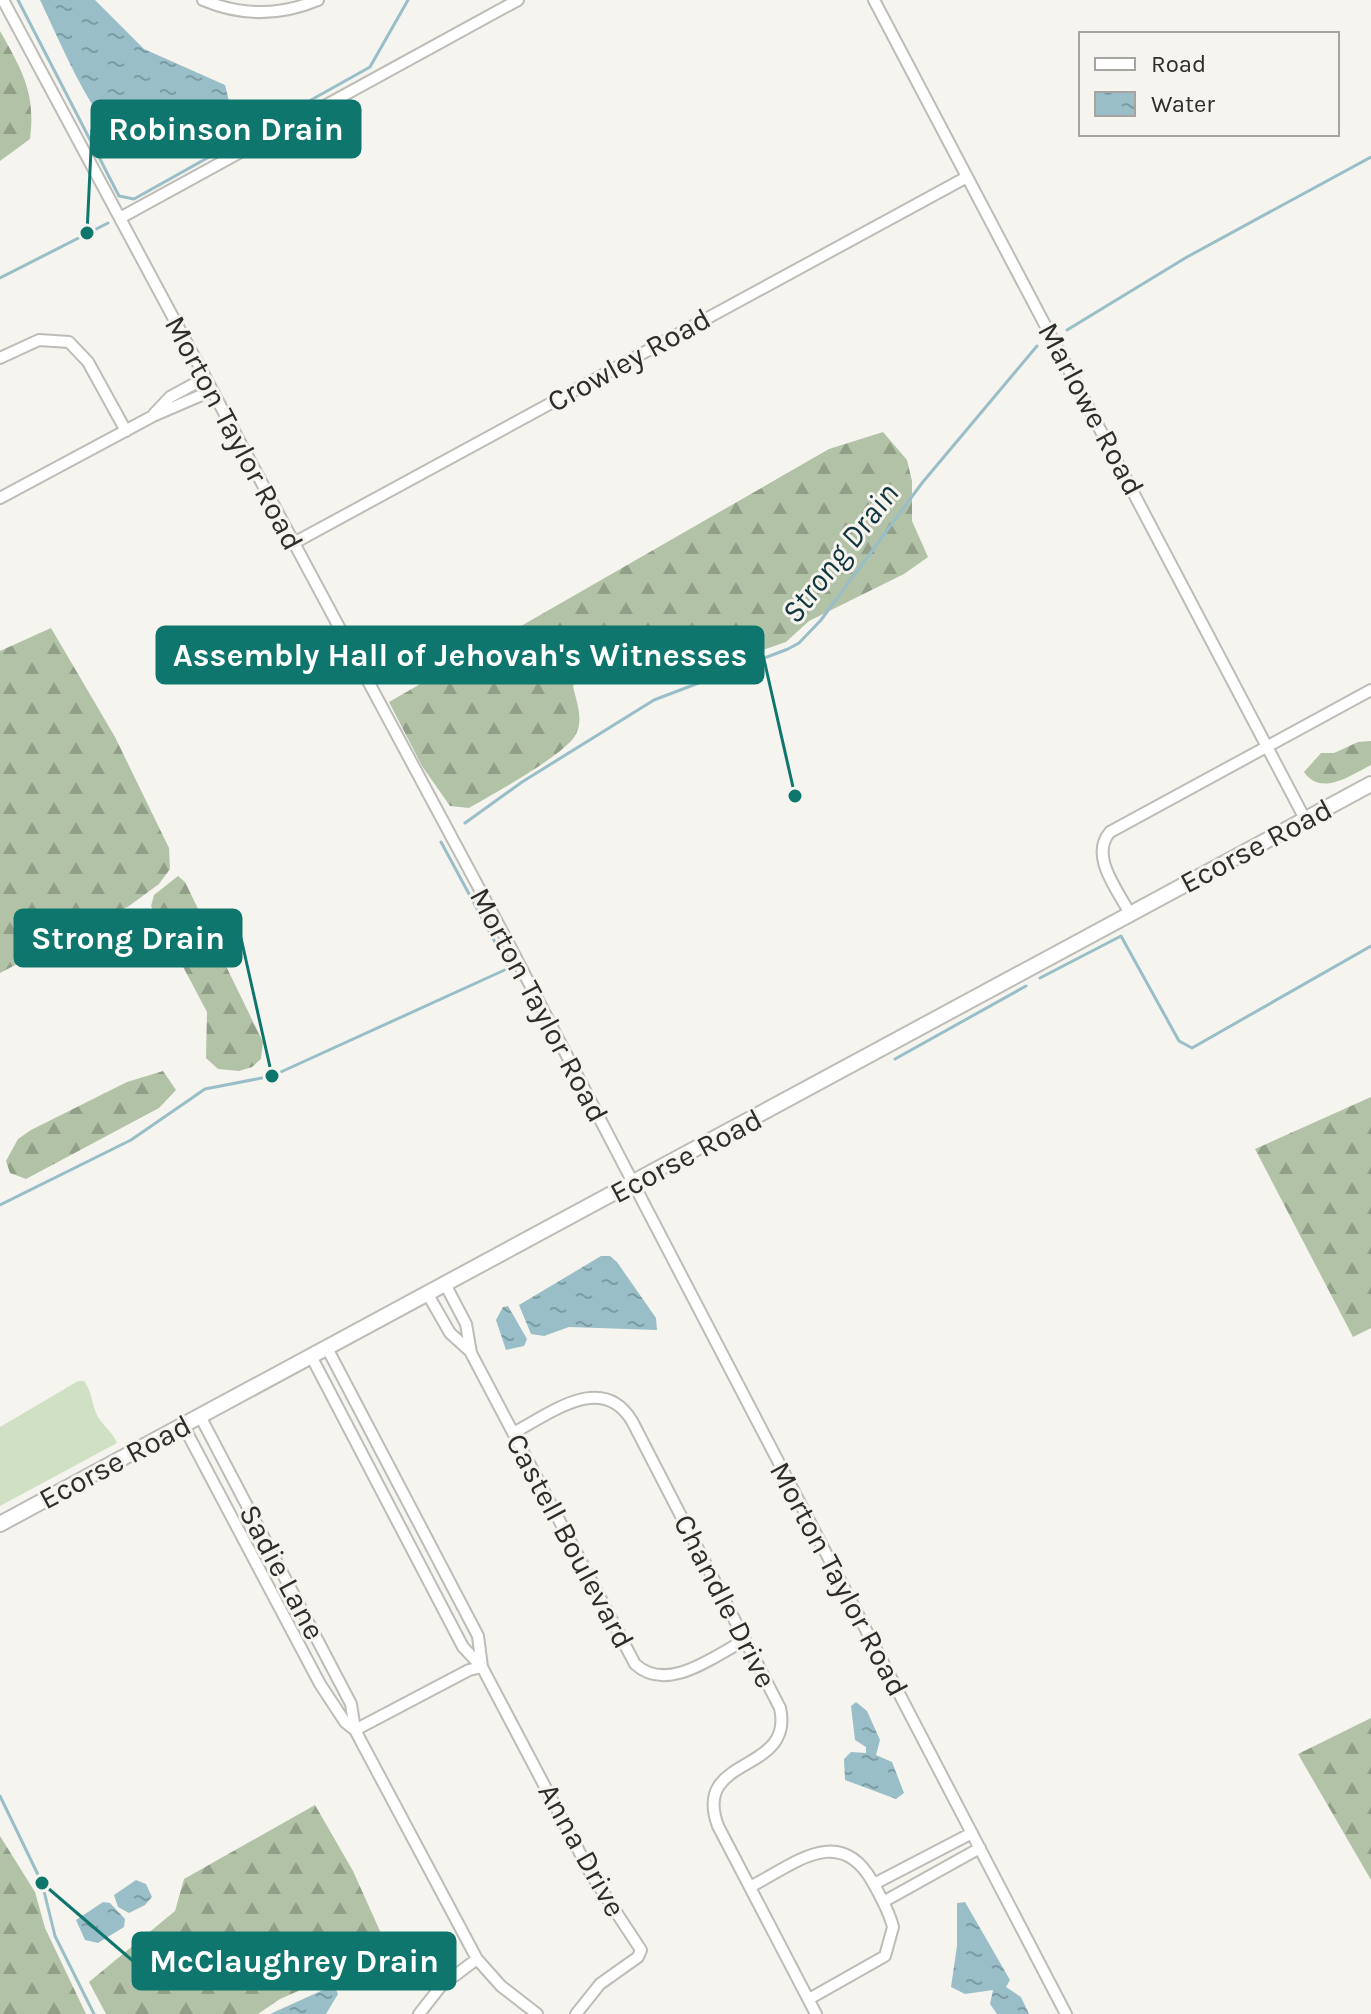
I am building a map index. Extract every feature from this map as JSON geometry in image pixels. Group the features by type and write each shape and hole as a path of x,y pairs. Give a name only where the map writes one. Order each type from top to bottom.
{"main road":[{"name":"Ecorse Road","path":"0,1524 1371,784"}],"street":[{"name":"Morton Taylor Road","path":"3,0 503,933 1066,2014"},
{"path":"203,0 241,11 270,13 318,0"},
{"path":"120,218 518,0"},
{"name":"Marlowe Road","path":"874,0 1305,819"},
{"name":"Crowley Road","path":"292,544 967,177"},
{"path":"0,358 39,340 69,342 88,362 126,431"},
{"path":"153,416 170,397 205,378"},
{"path":"0,498 153,416 211,391"},
{"path":"1130,914 1102,859 1101,847 1107,835 1371,690"},
{"name":"Castell Boulevard","path":"445,1284 466,1324 471,1353 630,1657 641,1669 662,1676 677,1674 745,1640"},
{"name":"Castell Boulevard","path":"427,1293 450,1333 471,1353"},
{"name":"Anna Drive","path":"327,1348 478,1636 482,1667"},
{"name":"Anna Drive","path":"311,1356 463,1647 482,1667 591,1874 641,1950 638,1957 600,1984 576,2014"},
{"name":"Chandle Drive","path":"513,1433 584,1397 603,1397 621,1406 777,1701 782,1721 773,1747 729,1774 713,1799 718,1826 816,2014"},
{"name":"Sadie Lane","path":"200,1416 351,1704 355,1730 477,1959 501,1986 537,2014"},
{"name":"Sadie Lane","path":"183,1425 320,1684 345,1722 355,1730"},
{"path":"355,1730 469,1670 482,1667"},
{"path":"874,1884 972,1833"},
{"path":"883,1902 980,1848"},
{"path":"750,1887 827,1850 842,1852 855,1859 874,1884 893,1927 885,1956 809,1999"},
{"path":"419,2014 441,1986 477,1959"}],"green space":[{"path":"0,31 26,82 31,123 30,139 0,161"},
{"path":"883,432 907,460 912,481 912,521 928,557 904,574 809,621 786,642 683,677 651,647 606,654 589,666 573,686 579,722 570,742 527,774 469,808 450,806 422,766 389,702 829,449"},
{"path":"51,628 115,737 169,848 170,869 159,884 129,906 0,973 0,651"},
{"path":"1371,741 1371,765 1345,778 1319,783 1304,772 1321,753 1334,753 1358,742"},
{"path":"178,876 185,882 263,1042 261,1059 252,1067 239,1071 218,1069 206,1058 207,1012 151,906 154,895"},
{"path":"163,1071 176,1090 159,1108 26,1179 10,1173 6,1161 18,1139 31,1130 127,1082"},
{"path":"1371,1097 1371,1328 1353,1337 1255,1149"},
{"path":"78,1381 84,1381 87,1385 98,1417 117,1443 0,1506 0,1427"},
{"path":"1371,1718 1371,1880 1298,1754"},
{"path":"315,1805 353,1871 384,1940 355,1966 280,1999 258,2014 106,2014 89,1982 175,1911 184,1879"},
{"path":"0,1836 35,1892 45,1928 86,2014 0,2014"}],"water":[{"path":"40,0 95,0 144,49 225,85 230,105 220,121 191,144 152,150 126,143 109,128 86,94"},
{"path":"601,1256 610,1256 617,1262 656,1318 657,1330 569,1327 544,1336 531,1334 519,1305"},
{"path":"508,1306 527,1339 524,1346 506,1350 496,1320 503,1307"},
{"path":"856,1702 867,1711 880,1740 876,1755 892,1762 904,1793 896,1799 845,1780 844,1759 851,1752 866,1753 866,1747 855,1740 851,1706"},
{"path":"136,1880 146,1884 152,1897 145,1905 129,1913 118,1907 114,1895"},
{"path":"103,1902 110,1903 125,1919 124,1927 98,1943 85,1940 76,1920"},
{"path":"965,1902 1010,1980 1006,1987 1021,1997 1029,2014 997,2014 990,2004 993,1990 965,1994 951,1987 957,1946 957,1903"},
{"path":"334,1985 338,1994 326,2014 270,2014"}],"waterway":[{"path":"18,0 119,196 134,199 370,67 408,0"},
{"name":"Strong Drain","path":"1067,330 1187,257 1371,157"},
{"path":"0,278 108,223"},
{"name":"Strong Drain","path":"465,823 522,782 654,700 799,643 821,620 922,483 1037,346"},
{"name":"Strong Drain","path":"0,1205 131,1140 205,1089 272,1076 509,968 441,842"},
{"path":"1040,978 1121,936 1179,1041 1192,1048 1371,946"},
{"path":"895,1059 1026,986"},
{"path":"0,1796 42,1883 55,1936 94,2014"}],"place":[{"name":"Robinson Drain","path":"87,233"},
{"name":"Assembly Hall of Jehovah's Witnesses","path":"795,796"},
{"name":"Strong Drain","path":"272,1076"},
{"name":"McClaughrey Drain","path":"42,1883"}]}
